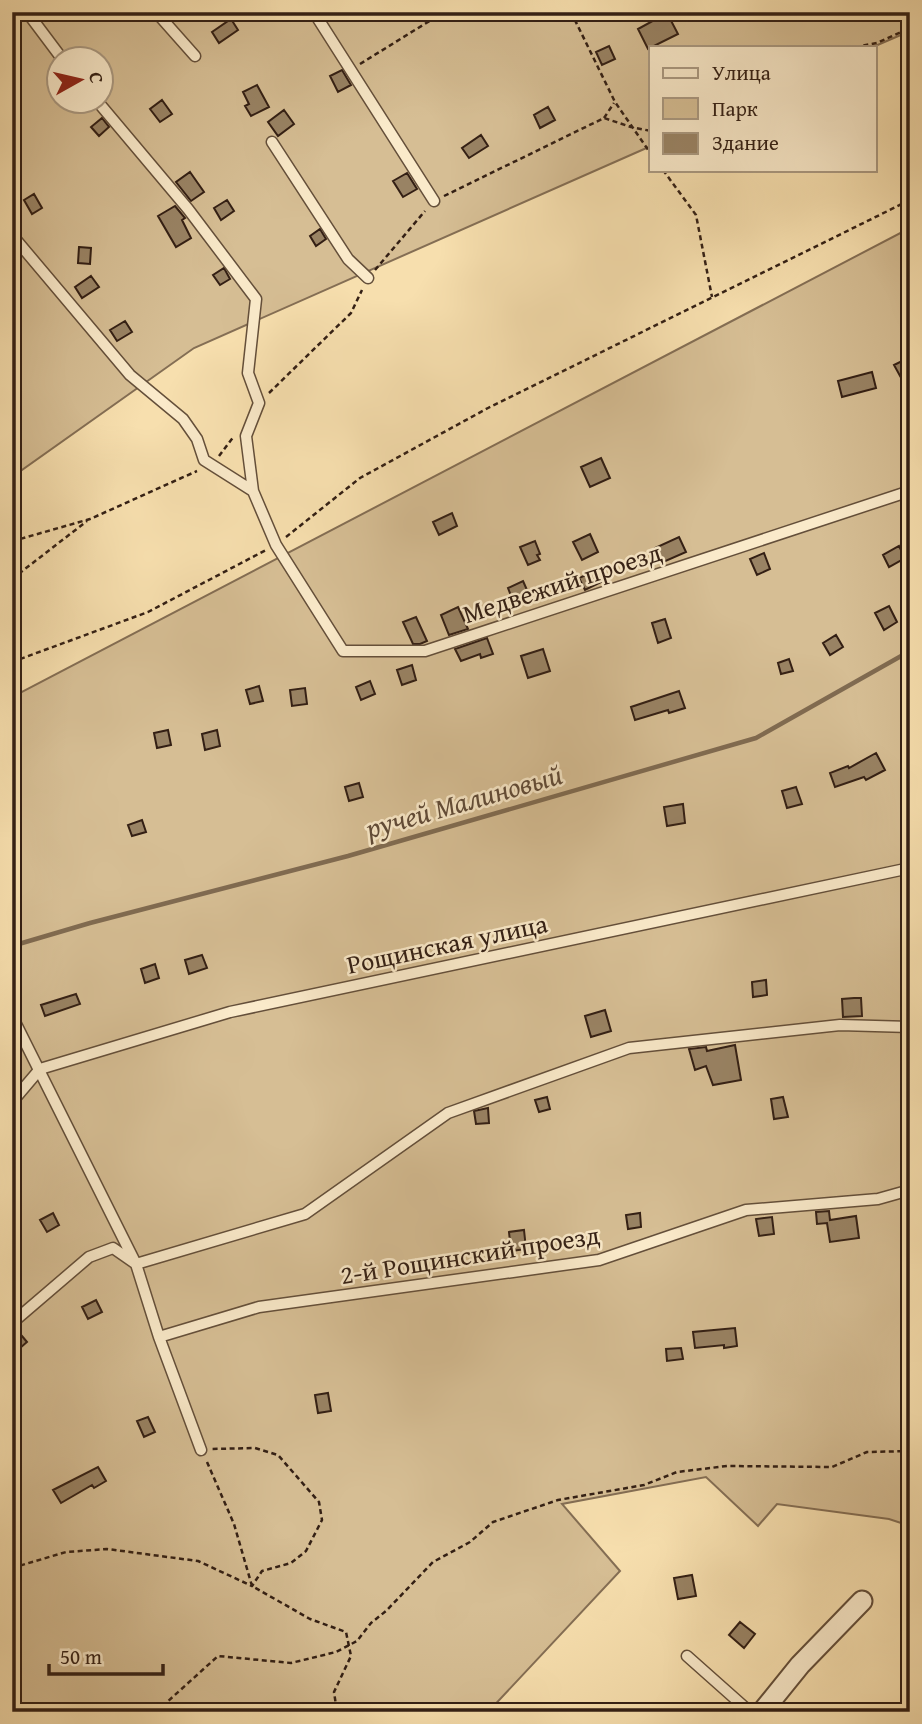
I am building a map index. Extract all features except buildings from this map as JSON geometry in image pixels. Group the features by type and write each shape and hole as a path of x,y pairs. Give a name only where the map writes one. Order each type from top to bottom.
{"street":[{"path":"762,1712 800,1665 862,1601"}],"lane":[{"path":"27,12 52,46"},
{"path":"156,12 195,56"},
{"path":"316,14 434,201"},
{"path":"109,116 188,209 256,299 248,373 259,403 246,436 253,491 276,545"},
{"path":"272,142 348,259 368,278"},
{"path":"12,235 130,375 183,419 197,439 204,460 253,491"},
{"name":"Медвежий проезд","path":"276,545 343,651 425,651 910,491"},
{"name":"Рощинская улица","path":"40,1069 230,1012 910,867"},
{"path":"12,1016 136,1264 159,1337 201,1450"},
{"path":"136,1264 305,1214 448,1113 629,1048 841,1025 910,1027"},
{"path":"12,1102 40,1069"},
{"name":"2-й Рощинский проезд","path":"159,1337 259,1307 599,1260 746,1210 878,1199 910,1189"},
{"path":"12,1324 89,1257 113,1248 136,1264"},
{"path":"687,1657 750,1712"}],"path":[{"path":"352,69 443,12"},
{"path":"571,12 615,102 649,150"},
{"path":"860,46 877,43 910,28"},
{"path":"259,403 351,313 368,278 434,201 604,118 615,102"},
{"path":"604,118 649,131"},
{"path":"664,172 696,215 712,299"},
{"path":"12,662 148,612 276,545 360,478 488,408 910,200"},
{"path":"12,539 90,519 213,464 236,433"},
{"path":"12,579 90,519"},
{"path":"255,1448 278,1455 318,1502 322,1520 306,1551 291,1563 262,1571 252,1586 233,1524 201,1450 255,1448"},
{"path":"156,1712 218,1656 291,1663 336,1652 349,1646 357,1641 371,1623 433,1562 470,1542 493,1522 558,1500 644,1485 677,1472 727,1466 832,1467 867,1452 910,1451"},
{"path":"12,1568 66,1552 107,1549 198,1562 252,1586 310,1619 346,1632 351,1656 334,1692 338,1712"}],"green space":[{"path":"12,12 910,12 910,31 875,46 649,46 649,147 194,348 12,477"},
{"path":"910,228 910,1526 889,1519 777,1504 758,1526 706,1477 562,1504 620,1571 488,1712 12,1712 12,697"}],"waterway":[{"name":"ручей Малиновый","path":"12,946 348,856 756,738 910,651"}]}
